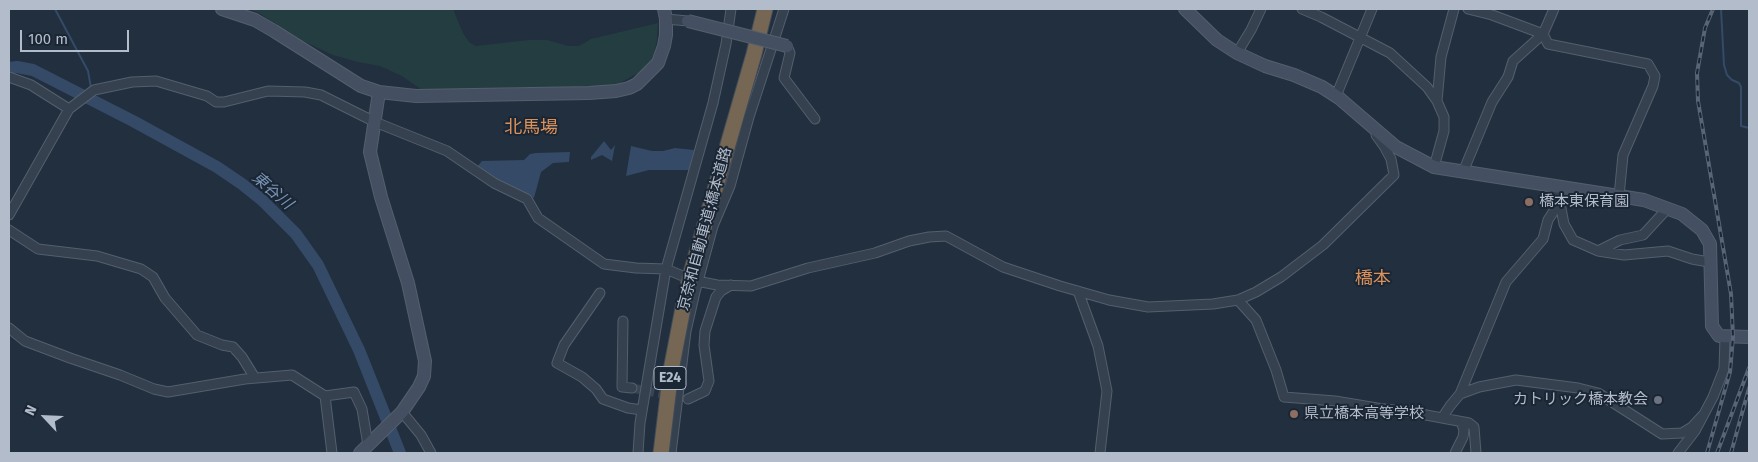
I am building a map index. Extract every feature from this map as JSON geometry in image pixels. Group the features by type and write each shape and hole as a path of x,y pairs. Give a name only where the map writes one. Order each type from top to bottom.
{"highway":[{"name":"京奈和自動車道;橋本道路","path":"660,453 671,370 684,303 693,280 715,187 754,54 765,9"}],"street":[{"path":"222,9 255,20 274,30 361,86 379,92 416,96 616,91 637,84 658,63 664,46 665,14 787,46 790,53 784,78 815,119"},
{"path":"638,453 642,410 666,269 707,126 726,44 730,9"},
{"path":"671,453 693,280 730,186 749,117 784,9"},
{"path":"1185,9 1217,40 1237,54 1322,87 1336,96 1396,147 1434,166 1644,200 1682,214 1702,230 1710,244 1712,326 1719,336 1749,337"},
{"path":"1237,54 1261,9"},
{"path":"1302,9 1390,53 1422,81 1436,101 1444,117 1444,131 1434,166"},
{"path":"1336,96 1372,9"},
{"path":"1436,101 1441,57 1454,9"},
{"path":"1468,9 1492,15 1543,34 1548,44 1648,64 1655,76 1645,108 1623,155 1618,196"},
{"path":"1463,172 1492,102 1508,77 1513,60 1543,34 1554,9"},
{"path":"9,77 31,85 71,108"},
{"path":"9,215 71,108 92,91 132,82 156,82 200,94 216,102 224,102 268,91 305,92 321,95 375,122 447,151 494,183 528,199 538,218 604,264 666,269 693,280 751,286 808,268 875,253 908,241 946,236 1003,267 1109,300 1148,307 1213,304 1238,300 1281,277 1323,245 1394,175 1391,159 1367,122"},
{"path":"367,446 399,414 419,387 424,376 425,361 408,283 381,196 370,152 379,92"},
{"path":"1557,187 1564,224 1573,240 1598,251 1624,255 1668,251 1692,260 1709,262"},
{"path":"1442,418 1460,394 1506,282 1543,239 1548,220 1559,203"},
{"path":"1598,251 1620,240 1643,235 1667,209"},
{"path":"9,230 38,249 96,256 141,269 153,278 165,298 197,334 222,345 233,347 242,357 255,378"},
{"path":"688,399 705,391 709,382 704,345 705,331 716,297 721,291 731,285"},
{"path":"1078,291 1098,346 1107,391 1100,453"},
{"path":"600,293 564,345 557,363 582,377 596,388 604,399 628,408 642,410"},
{"path":"1238,300 1256,320 1276,370 1284,397 1335,401 1469,423 1474,427 1476,453"},
{"path":"623,321 622,387 632,388"},
{"path":"9,328 25,341 154,389 168,392 255,378 292,375 325,396 354,392 362,408 367,446"},
{"path":"1678,453 1695,431 1713,397 1724,369 1725,337"},
{"path":"1460,394 1516,380 1578,388 1598,392 1662,434 1682,433 1692,427 1703,415"},
{"path":"325,396 332,453"},
{"path":"399,414 420,435 431,453"},
{"path":"1455,453 1464,430 1461,422"}],"green space":[{"path":"248,9 453,9 463,33 469,42 476,46 529,40 547,40 568,46 579,46 591,39 658,23 654,57 640,72 618,84 605,86 422,90 402,76 380,66 333,55 303,41 259,13"}],"water":[{"path":"604,141 611,150 615,145 612,161 602,155 591,160 591,157"},
{"path":"631,146 652,151 675,148 694,150 689,170 649,170 626,176"},
{"path":"570,152 569,162 553,163 541,172 534,198 500,183 476,168 482,161 524,160 530,154"}],"waterway":[{"path":"55,9 88,71 91,88"},
{"path":"1721,9 1724,65 1727,75 1739,83 1741,87 1741,126 1749,128"},
{"name":"東谷川","path":"9,68 17,67 33,70 133,121 217,167 262,200 296,234 318,265 359,350 400,453"},
{"name":"東谷川","path":"92,95 93,101"}],"tunnel":[{"path":"632,388 688,399"}],"railway":[{"path":"1707,453 1730,372 1733,337 1731,294 1698,101 1697,73 1705,28 1713,9"},
{"path":"1717,453 1749,368"},
{"path":"1731,453 1749,388"}],"place":[{"name":"橋本東保育園","path":"1529,202"},
{"name":"カトリック橋本教会","path":"1658,400"},
{"name":"県立橋本高等学校","path":"1294,414"}],"district":[{"name":"北馬場","path":"531,128"},
{"name":"橋本","path":"1373,279"}]}
